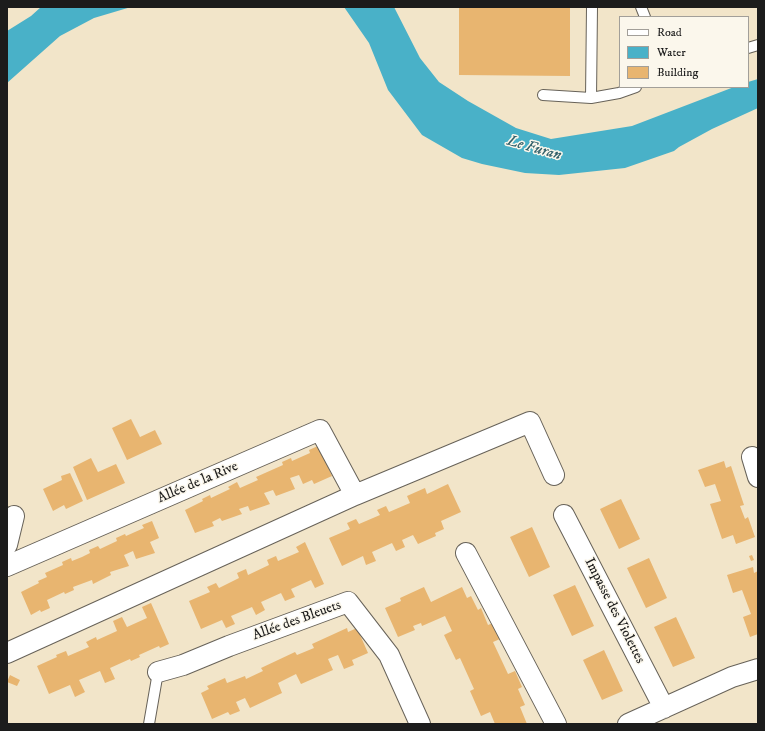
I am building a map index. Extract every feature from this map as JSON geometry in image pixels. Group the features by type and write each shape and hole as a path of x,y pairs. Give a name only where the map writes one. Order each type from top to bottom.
{"street":[{"path":"7,653 355,495 530,422 554,475"},
{"name":"Allée de la Rive","path":"7,566 320,430 355,495"},
{"path":"752,458 758,477"},
{"name":"Impasse des Violettes","path":"564,514 664,708"},
{"path":"7,545 14,516"},
{"path":"466,553 556,724"},
{"name":"Allée des Bleuets","path":"158,672 183,665 228,646 348,602 389,654 420,724"},
{"path":"628,724 732,677 758,669"}],"lane":[{"path":"591,98 592,7"},
{"path":"543,95 591,98 619,93 633,88"},
{"path":"149,724 158,672"}],"water":[{"path":"41,7 131,7 94,18 60,36 7,83 7,31 31,16"},
{"name":"Le Furan","path":"344,7 394,7 420,58 439,82 468,101 516,128 551,139 632,126 731,88 749,88 749,82 758,79 758,108 712,129 674,151 625,168 559,175 525,173 482,164 462,158 422,135 388,90 369,43"}],"building":[{"path":"459,7 570,7 570,76 459,75"},
{"path":"131,419 140,437 155,430 162,444 127,460 112,428"},
{"path":"318,446 332,476 314,484 312,480 303,484 299,475 290,478 295,489 276,496 273,490 264,493 270,504 250,511 248,506 239,509 242,514 222,521 220,518 212,522 214,526 195,533 185,510 203,501 202,499 210,495 211,498 230,489 228,487 237,482 240,488 258,480 256,477 283,465 282,462 291,458 292,461 310,453 309,450"},
{"path":"91,458 98,472 116,464 125,483 87,500 73,467"},
{"path":"724,461 726,468 731,466 744,505 740,506 745,519 748,517 755,537 736,544 733,535 722,539 710,504 721,501 715,484 705,487 698,470"},
{"path":"70,473 83,501 66,509 64,505 53,511 43,489 62,480 61,476"},
{"path":"448,484 461,512 441,521 444,529 435,533 436,536 418,544 413,535 402,540 405,547 396,551 392,543 372,552 376,561 366,565 363,556 342,566 329,538 350,529 347,523 356,519 359,524 380,515 377,510 386,506 389,512 410,503 407,496 425,488 427,494"},
{"path":"621,499 640,539 619,549 600,509"},
{"path":"152,521 159,538 150,542 155,553 136,559 133,551 124,555 129,566 110,572 111,575 93,584 92,580 73,587 74,590 65,594 64,592 47,600 50,608 41,612 40,610 31,615 21,592 47,577 45,573 63,565 62,562 71,558 72,561 82,557 90,553 89,550 98,546 100,549 117,541 116,538 125,534 126,536 144,528 142,525"},
{"path":"532,527 550,567 529,577 510,537"},
{"path":"305,542 324,584 315,588 311,580 291,589 295,597 285,601 281,593 261,602 265,610 256,615 252,607 231,616 235,624 226,628 222,620 201,629 189,601 210,592 207,587 216,583 219,588 239,578 237,573 246,569 248,575 269,565 267,560 276,556 278,561 299,552 296,547"},
{"path":"752,555 754,560 751,561 749,556"},
{"path":"649,558 667,598 646,608 627,568"},
{"path":"753,567 754,573 758,571 758,634 750,637 743,617 751,614 742,590 733,593 727,575"},
{"path":"575,585 594,626 572,636 553,595"},
{"path":"424,587 431,602 462,587 467,598 471,596 478,610 481,608 488,625 493,623 500,639 493,642 508,674 515,671 522,687 518,689 525,705 520,707 527,724 495,724 490,712 481,716 470,691 474,689 460,658 456,660 444,635 452,631 445,616 422,626 421,623 413,626 415,630 398,637 385,608 401,601 400,598"},
{"path":"151,603 169,644 160,648 159,646 139,655 140,657 131,661 130,659 110,668 115,679 105,683 100,671 79,680 85,692 75,697 70,685 49,694 37,666 66,651 68,656 89,647 86,642 96,637 97,640 117,631 113,621 122,617 127,627 147,618 142,607"},
{"path":"676,617 695,658 673,667 654,627"},
{"path":"347,628 348,632 357,628 368,653 352,660 354,665 344,669 338,655 328,659 333,670 301,684 296,674 278,683 282,693 250,708 245,698 236,702 240,711 230,715 228,712 212,719 201,693 209,689 207,686 225,678 227,683 245,676 246,679 263,671 261,668 295,652 297,655 314,648 312,644"},
{"path":"604,650 623,691 602,700 583,660"},
{"path":"10,675 20,680 17,686 7,682"}]}
